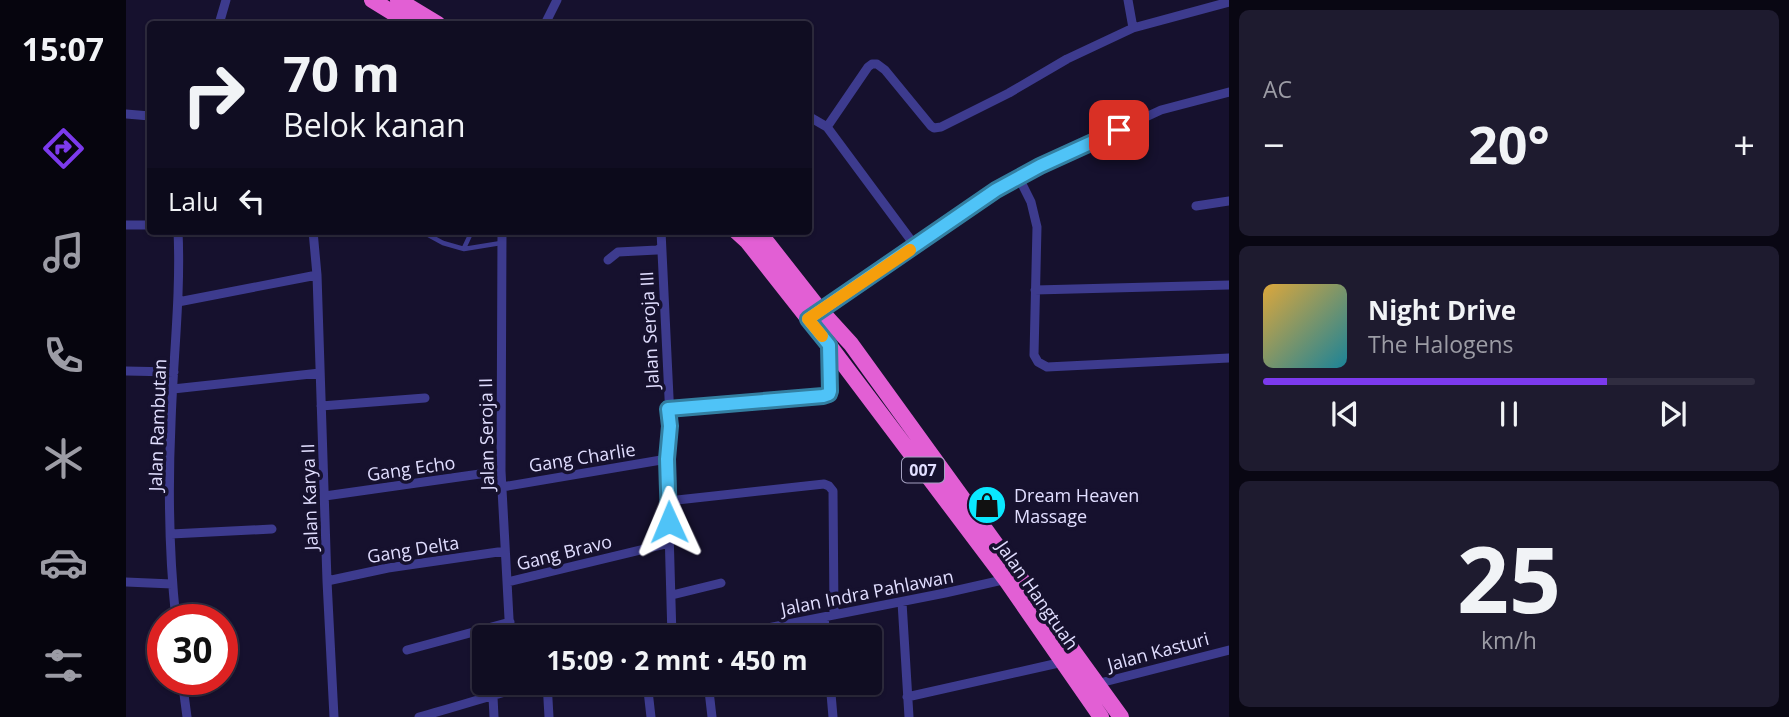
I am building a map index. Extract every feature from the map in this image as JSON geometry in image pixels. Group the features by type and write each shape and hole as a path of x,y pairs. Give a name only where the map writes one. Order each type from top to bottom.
{"highway":[{"path":"372,0 406,21"},
{"path":"398,0 433,21"},
{"name":"Jalan Hangtuah","path":"740,235 814,315 851,344 1011,576 1063,662 1101,717"},
{"name":"Jalan Hangtuah","path":"761,235 814,315 829,345 1121,717"}],"street":[{"path":"220,21 226,0"},
{"path":"548,21 557,0"},
{"path":"1128,0 1133,28"},
{"path":"827,127 872,64 882,66 931,126 937,128 1009,93 1067,58 1133,28 1229,2"},
{"path":"814,315 996,190 1040,166 1161,110 1229,92"},
{"path":"126,114 147,116"},
{"path":"812,118 827,127 916,247"},
{"path":"1018,178 1031,202 1037,227 1034,355 1038,362 1047,367 1229,358"},
{"path":"1196,206 1229,201"},
{"path":"126,225 147,225"},
{"name":"Jalan Rambutan","path":"174,604 171,422 180,269 178,235"},
{"name":"Jalan Karya II","path":"313,235 334,717"},
{"name":"Jalan Seroja II","path":"502,235 501,471 510,622"},
{"name":"Jalan Seroja III","path":"661,235 670,426 667,459 672,625"},
{"path":"608,260 618,252 661,248"},
{"path":"178,302 317,275"},
{"path":"1035,290 1229,285"},
{"path":"668,409 826,395 830,391 829,345"},
{"path":"126,371 174,372"},
{"path":"173,389 320,373"},
{"path":"321,406 425,398"},
{"name":"Gang Charlie","path":"502,487 667,459"},
{"name":"Gang Echo","path":"325,496 501,471"},
{"path":"668,501 824,484 830,486 833,491 835,519 827,625"},
{"path":"171,534 272,529"},
{"name":"Gang Bravo","path":"507,582 669,543"},
{"name":"Gang Delta","path":"327,581 388,568 505,551"},
{"name":"Jalan Indra Pahlawan","path":"783,625 902,602 1011,576"},
{"path":"126,582 172,584"},
{"path":"672,594 722,583"},
{"path":"902,602 909,717"},
{"path":"407,650 510,622"},
{"name":"Jalan Kasturi","path":"1096,684 1229,650"},
{"path":"907,698 1063,662"},
{"path":"184,695 187,717"},
{"path":"546,695 549,717"},
{"path":"648,695 651,717"},
{"path":"709,695 712,717"},
{"path":"831,695 833,717"},
{"path":"419,717 443,714 493,696 494,717"}],"lane":[{"path":"428,235 464,249 501,243"},
{"path":"464,249 470,235"}],"slow traffic":[{"path":"822,336 808,319 910,250"}],"place":[{"name":"Dream Heaven Massage","path":"987,505"}],"route":[{"path":"669,522 668,409 829,394 829,345 808,319 996,190 1040,166 1119,130"}]}
